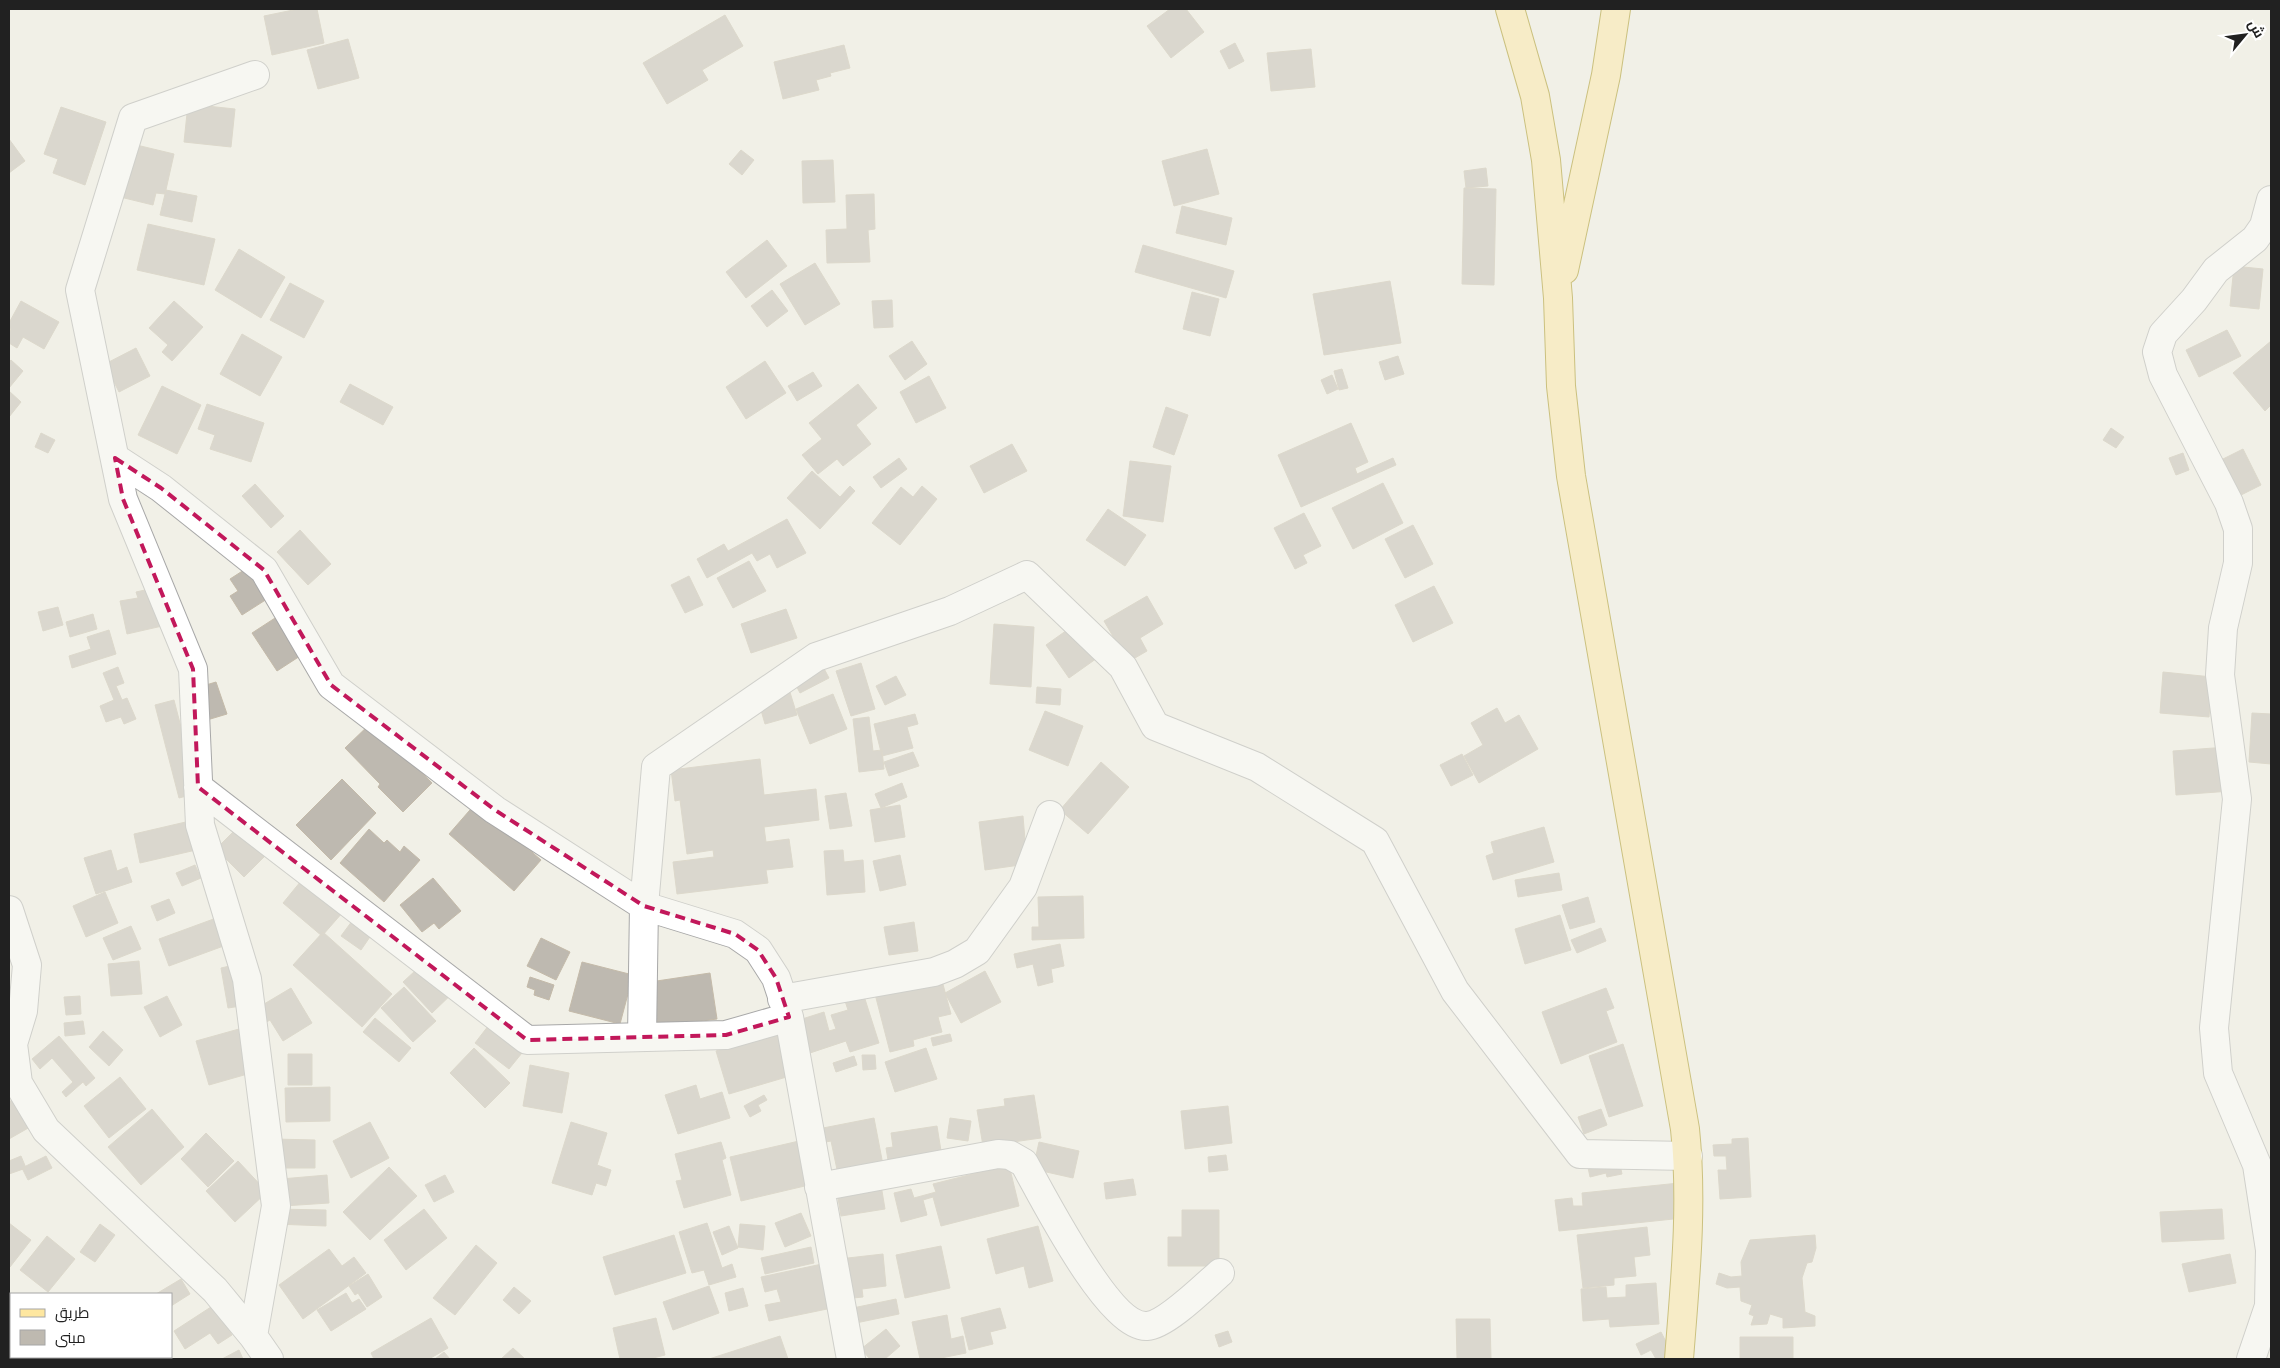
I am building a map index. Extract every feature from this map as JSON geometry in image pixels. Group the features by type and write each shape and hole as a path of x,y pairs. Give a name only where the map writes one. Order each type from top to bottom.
{"main road":[{"path":"1510,9 1535,96 1542,128 1558,298 1560,386 1571,476 1685,1129 1688,1156 1689,1219 1679,1359"},
{"path":"1558,298 1602,92 1616,9"}],"street":[{"path":"253,1336 276,1206 248,979 200,825 193,669 123,499 80,290 133,118 255,75"},
{"path":"2251,1359 2269,1306 2270,1250 2257,1165 2218,1072 2214,1028 2237,798 2220,675 2223,628 2238,563 2238,528 2229,503 2163,376 2157,352 2164,334 2194,300 2216,270 2255,239 2264,226 2271,200"},
{"path":"115,458 161,488 264,570 331,685 496,810 644,906 735,934 758,950 776,978 786,1008 851,1359"},
{"path":"642,1037 644,906 656,767 816,657 950,611 1026,575 1123,667 1155,726 1257,767 1374,841 1454,991 1580,1154 1688,1156"},
{"path":"198,787 526,1040 726,1035 786,1008 934,972 955,964 977,951 1023,887 1050,815"},
{"path":"9,910 27,965 23,1011 13,1044 18,1083 46,1130 215,1290 253,1336 269,1359"},
{"path":"819,1187 998,1154 1010,1155 1024,1163 1071,1248 1119,1313 1132,1322 1146,1326 1160,1323 1220,1273"}],"highlighted area":[{"path":"115,458 161,488 264,570 331,685 495,810 644,906 735,934 758,950 776,978 789,1017 726,1035 527,1040 198,787 193,669 123,499"}],"building":[{"path":"298,9 317,9 324,43 272,55 264,16"},
{"path":"1170,9 1186,9 1204,32 1171,58 1147,26"},
{"path":"725,15 743,46 702,70 708,80 667,104 643,63"},
{"path":"348,39 359,78 318,89 307,50"},
{"path":"1235,43 1244,61 1229,69 1220,51"},
{"path":"844,45 850,68 830,73 831,76 816,80 819,90 783,99 774,62"},
{"path":"1311,49 1315,87 1271,91 1267,53"},
{"path":"188,104 235,109 231,147 184,142"},
{"path":"61,107 106,122 85,185 53,173 58,159 44,154"},
{"path":"9,139 25,161 9,173"},
{"path":"124,142 174,154 165,194 156,193 153,205 112,195"},
{"path":"1207,149 1219,194 1174,206 1162,161"},
{"path":"741,150 754,160 742,175 729,164"},
{"path":"833,160 835,202 803,203 802,161"},
{"path":"1486,168 1488,186 1466,188 1464,171"},
{"path":"1464,188 1496,189 1494,285 1462,284"},
{"path":"166,190 197,196 192,222 160,215"},
{"path":"874,194 875,229 868,230 870,262 827,263 826,230 847,229 846,195"},
{"path":"1182,206 1232,218 1226,245 1176,233"},
{"path":"148,224 215,239 204,285 137,270"},
{"path":"767,240 787,266 746,298 726,272"},
{"path":"1143,245 1234,271 1226,298 1135,272"},
{"path":"239,249 285,277 261,318 215,290"},
{"path":"815,263 840,304 805,325 780,284"},
{"path":"2234,266 2263,269 2259,309 2230,306"},
{"path":"1390,281 1401,343 1324,355 1313,294"},
{"path":"290,283 324,301 304,338 270,320"},
{"path":"772,290 788,311 767,327 751,306"},
{"path":"1192,292 1219,299 1210,336 1183,329"},
{"path":"892,300 893,327 874,328 872,301"},
{"path":"21,301 59,322 44,349 23,337 17,348 9,343 11,329 9,328 9,323"},
{"path":"174,301 203,327 172,361 162,352 168,345 149,328"},
{"path":"2227,330 2241,356 2199,377 2186,350"},
{"path":"242,334 282,357 260,396 220,374"},
{"path":"912,341 927,364 905,380 889,356"},
{"path":"2271,341 2271,405 2265,411 2233,373"},
{"path":"136,348 150,376 119,392 105,364"},
{"path":"1398,356 1404,374 1385,380 1379,362"},
{"path":"11,360 23,371 9,388 9,362"},
{"path":"765,361 786,393 746,419 726,387"},
{"path":"1342,369 1348,388 1339,390 1334,371"},
{"path":"813,372 822,386 797,401 788,386"},
{"path":"1332,375 1338,389 1327,394 1321,380"},
{"path":"929,376 946,408 916,423 900,392"},
{"path":"350,384 393,407 383,425 340,402"},
{"path":"858,384 877,408 856,425 871,444 843,466 837,459 818,474 802,455 822,439 809,423"},
{"path":"162,386 201,405 177,454 138,435"},
{"path":"9,391 21,402 9,417"},
{"path":"207,404 264,423 251,462 210,449 215,435 198,429"},
{"path":"1166,407 1188,415 1174,455 1153,447"},
{"path":"1351,423 1368,462 1355,468 1357,474 1393,458 1396,465 1301,507 1278,455"},
{"path":"2111,428 2124,437 2116,448 2103,440"},
{"path":"41,433 55,440 48,453 35,447"},
{"path":"1012,444 1027,471 984,493 970,466"},
{"path":"2243,449 2261,485 2235,498 2217,462"},
{"path":"2183,453 2189,470 2176,475 2169,458"},
{"path":"899,458 907,469 881,488 873,477"},
{"path":"1130,461 1171,466 1163,522 1123,516"},
{"path":"812,471 840,497 850,486 855,491 820,529 787,498"},
{"path":"1383,483 1403,523 1353,549 1332,508"},
{"path":"255,484 284,516 271,528 242,496"},
{"path":"922,486 937,499 900,545 872,523 901,487 913,497"},
{"path":"1108,509 1146,535 1125,566 1086,540"},
{"path":"1304,513 1321,546 1303,555 1307,563 1295,569 1274,528"},
{"path":"787,519 806,553 777,568 770,554 757,561 752,553 707,578 697,559 724,544 728,551"},
{"path":"1413,525 1433,564 1405,578 1385,539"},
{"path":"300,530 331,564 308,585 277,552"},
{"path":"258,561 278,592 242,615 230,596 238,591 230,579"},
{"path":"749,561 766,591 733,608 717,578"},
{"path":"689,576 703,605 685,613 671,585"},
{"path":"163,586 171,624 127,634 120,601 138,598 136,592"},
{"path":"1434,586 1453,623 1413,642 1395,605"},
{"path":"1147,596 1163,624 1140,638 1147,651 1128,662 1104,621"},
{"path":"58,607 63,625 43,631 38,612"},
{"path":"292,607 317,645 277,671 252,633"},
{"path":"786,609 797,638 751,653 741,624"},
{"path":"93,614 97,629 70,637 66,622"},
{"path":"1077,623 1100,656 1069,678 1046,645"},
{"path":"994,624 1034,627 1031,687 990,684"},
{"path":"109,630 116,654 72,668 69,656 91,649 87,637"},
{"path":"819,659 829,678 800,693 790,674"},
{"path":"861,663 875,709 851,716 836,671"},
{"path":"118,667 124,683 116,686 122,700 127,698 136,719 124,724 121,717 106,722 100,706 114,700 103,673"},
{"path":"2163,672 2212,677 2209,717 2160,713"},
{"path":"785,676 797,715 765,724 754,686"},
{"path":"896,676 906,695 885,705 876,686"},
{"path":"216,682 227,714 197,723 186,691"},
{"path":"1037,687 1061,689 1060,705 1036,703"},
{"path":"833,694 847,729 810,744 796,709"},
{"path":"174,700 198,793 179,798 155,705"},
{"path":"1497,708 1505,723 1519,715 1538,749 1479,783 1464,756 1483,745 1471,723"},
{"path":"1045,711 1083,726 1068,766 1029,750"},
{"path":"2252,713 2271,714 2271,764 2249,762"},
{"path":"915,714 918,724 907,727 913,748 882,756 874,724"},
{"path":"869,717 873,751 882,750 884,769 859,772 853,719"},
{"path":"372,722 432,783 403,812 378,787 380,784 345,748"},
{"path":"2227,747 2231,791 2176,795 2173,751"},
{"path":"913,752 919,766 889,776 884,762"},
{"path":"1462,754 1473,775 1451,786 1440,765"},
{"path":"760,759 764,795 816,789 819,820 764,827 766,842 789,839 793,867 766,870 768,883 677,894 673,862 714,857 713,850 687,854 680,800 675,801 671,770"},
{"path":"1101,762 1129,787 1088,834 1060,810"},
{"path":"342,779 376,813 331,860 296,825"},
{"path":"902,783 907,797 881,808 875,794"},
{"path":"846,793 852,826 830,829 825,796"},
{"path":"476,803 541,860 514,891 449,834"},
{"path":"900,805 905,837 875,842 870,810"},
{"path":"1023,816 1027,864 985,870 979,822"},
{"path":"246,819 274,847 244,877 216,849"},
{"path":"190,821 196,850 140,863 134,834"},
{"path":"1544,827 1554,862 1493,880 1486,856 1494,853 1491,842"},
{"path":"369,829 384,843 387,840 400,852 404,846 420,860 384,902 340,863"},
{"path":"111,850 117,871 127,867 132,882 96,894 84,858"},
{"path":"843,850 844,862 863,860 865,892 827,895 824,851"},
{"path":"900,855 906,885 880,891 873,861"},
{"path":"195,865 201,878 182,886 176,873"},
{"path":"310,870 350,904 322,936 283,903"},
{"path":"1559,873 1562,890 1518,897 1515,880"},
{"path":"433,878 461,911 439,929 434,923 422,932 400,905"},
{"path":"105,892 118,923 86,937 73,906"},
{"path":"1083,896 1084,938 1032,940 1032,927 1039,927 1038,897"},
{"path":"1588,897 1595,922 1570,929 1562,905"},
{"path":"169,899 175,913 157,921 151,906"},
{"path":"1560,915 1571,950 1525,964 1515,929"},
{"path":"219,917 229,944 169,966 159,939"},
{"path":"355,917 374,931 361,950 341,936"},
{"path":"914,922 918,951 889,955 884,927"},
{"path":"131,926 141,949 113,960 103,938"},
{"path":"1601,928 1606,941 1577,953 1571,940"},
{"path":"323,932 392,994 362,1027 293,965"},
{"path":"541,938 570,952 556,980 527,966"},
{"path":"1060,944 1064,966 1051,969 1053,982 1038,986 1033,964 1017,968 1014,954"},
{"path":"429,958 458,988 432,1013 403,982"},
{"path":"139,961 142,994 111,996 108,964"},
{"path":"582,962 633,975 620,1024 569,1011"},
{"path":"234,965 241,1006 228,1008 221,968"},
{"path":"985,971 1001,1002 961,1023 945,993"},
{"path":"710,973 717,1019 657,1027 650,982"},
{"path":"530,977 554,985 549,1000 534,995 535,990 527,987"},
{"path":"941,977 951,1014 938,1017 942,1032 913,1040 914,1046 890,1052 875,994"},
{"path":"404,987 436,1021 413,1042 381,1008"},
{"path":"291,988 312,1023 283,1041 270,1020 263,1024 254,1010"},
{"path":"1606,988 1614,1008 1606,1011 1617,1042 1561,1064 1542,1012"},
{"path":"80,996 81,1014 66,1015 64,997"},
{"path":"167,996 182,1025 160,1037 144,1007"},
{"path":"864,996 879,1043 850,1052 846,1041 801,1056 799,1020 824,1012 829,1031 836,1029 831,1015 848,1010 845,1001"},
{"path":"375,1018 411,1048 399,1062 363,1032"},
{"path":"83,1021 85,1034 65,1036 64,1023"},
{"path":"492,1021 526,1048 509,1069 475,1043"},
{"path":"239,1029 251,1073 209,1085 196,1041"},
{"path":"103,1031 123,1050 109,1066 89,1047"},
{"path":"777,1033 790,1076 729,1094 716,1051"},
{"path":"950,1034 952,1041 933,1046 931,1038"},
{"path":"59,1036 95,1078 86,1086 83,1082 66,1097 62,1092 73,1082 52,1058 40,1069 32,1059"},
{"path":"1623,1044 1643,1106 1609,1117 1589,1056"},
{"path":"474,1048 510,1083 485,1108 450,1073"},
{"path":"926,1048 937,1079 895,1092 885,1062"},
{"path":"288,1054 312,1054 312,1085 288,1085"},
{"path":"862,1055 875,1055 876,1069 863,1070"},
{"path":"854,1056 857,1065 836,1072 833,1063"},
{"path":"530,1065 569,1073 562,1113 523,1106"},
{"path":"120,1077 146,1109 109,1138 84,1106"},
{"path":"696,1085 700,1099 722,1092 730,1118 678,1134 665,1095"},
{"path":"330,1087 330,1121 286,1122 285,1088"},
{"path":"764,1095 767,1100 758,1105 761,1111 750,1117 744,1106"},
{"path":"1034,1095 1041,1138 1006,1143 984,1152 977,1110 1005,1106 1004,1099"},
{"path":"14,1099 30,1127 9,1139 9,1102"},
{"path":"1228,1106 1232,1143 1185,1149 1181,1111"},
{"path":"152,1109 184,1147 141,1185 108,1147"},
{"path":"1601,1109 1607,1125 1584,1134 1578,1117"},
{"path":"874,1118 884,1170 839,1179 831,1141 821,1143 818,1129"},
{"path":"950,1118 971,1121 968,1141 947,1138"},
{"path":"370,1122 389,1158 351,1178 333,1141"},
{"path":"571,1122 607,1133 597,1165 611,1170 606,1186 596,1183 592,1195 552,1183"},
{"path":"937,1126 942,1157 889,1166 886,1148 893,1147 891,1133"},
{"path":"206,1133 234,1161 208,1187 181,1159"},
{"path":"1748,1138 1751,1197 1720,1199 1718,1170 1727,1170 1726,1156 1714,1156 1713,1145 1732,1144 1732,1139"},
{"path":"274,1139 315,1140 315,1168 274,1168"},
{"path":"799,1141 809,1185 741,1201 730,1157"},
{"path":"721,1142 726,1158 722,1160 731,1195 684,1208 676,1181 682,1180 675,1154"},
{"path":"1039,1142 1079,1151 1073,1178 1033,1169"},
{"path":"1617,1151 1622,1174 1607,1177 1606,1173 1590,1177 1586,1158"},
{"path":"1226,1155 1228,1170 1209,1172 1208,1157"},
{"path":"21,1156 26,1168 9,1174 9,1161"},
{"path":"46,1156 52,1168 28,1180 22,1168"},
{"path":"238,1161 267,1192 235,1222 206,1191"},
{"path":"1009,1165 1019,1206 941,1226 933,1197 923,1200 927,1215 901,1222 894,1193 911,1189 914,1198 936,1192 933,1184"},
{"path":"389,1167 417,1196 370,1240 343,1212"},
{"path":"327,1175 329,1203 283,1206 281,1179"},
{"path":"445,1175 454,1192 434,1202 425,1185"},
{"path":"1133,1179 1136,1195 1106,1199 1104,1183"},
{"path":"1679,1183 1683,1218 1559,1231 1555,1200 1572,1198 1573,1206 1583,1206 1582,1193"},
{"path":"881,1185 885,1209 841,1216 837,1192"},
{"path":"275,1209 326,1210 326,1226 275,1224"},
{"path":"424,1209 447,1238 406,1270 384,1240"},
{"path":"2222,1209 2224,1239 2162,1242 2160,1212"},
{"path":"1182,1210 1219,1210 1219,1266 1168,1266 1168,1237 1182,1237"},
{"path":"801,1213 811,1236 785,1247 775,1223"},
{"path":"9,1223 31,1240 10,1267 9,1266"},
{"path":"707,1223 722,1268 732,1264 736,1277 709,1285 704,1270 692,1273 679,1232"},
{"path":"100,1224 115,1235 95,1262 80,1252"},
{"path":"740,1224 765,1226 763,1250 738,1247"},
{"path":"729,1226 738,1248 722,1255 713,1232"},
{"path":"1038,1226 1053,1281 1029,1288 1024,1266 996,1274 987,1239"},
{"path":"1647,1227 1650,1255 1634,1257 1636,1276 1614,1278 1614,1285 1583,1288 1577,1235"},
{"path":"674,1235 686,1273 615,1295 603,1257"},
{"path":"1815,1235 1816,1248 1812,1262 1807,1263 1802,1278 1805,1312 1815,1316 1815,1326 1783,1328 1783,1318 1770,1314 1767,1324 1751,1325 1754,1316 1749,1314 1752,1305 1741,1301 1740,1287 1727,1288 1716,1284 1719,1273 1731,1277 1742,1276 1741,1262 1750,1240"},
{"path":"47,1236 75,1259 48,1292 20,1270"},
{"path":"476,1245 497,1263 455,1315 433,1298"},
{"path":"941,1246 950,1288 905,1298 896,1255"},
{"path":"811,1247 814,1263 765,1274 761,1258"},
{"path":"329,1249 342,1266 354,1257 366,1273 303,1319 279,1285"},
{"path":"883,1254 886,1286 862,1289 863,1297 843,1299 839,1259"},
{"path":"2230,1254 2236,1283 2189,1292 2182,1264"},
{"path":"822,1264 832,1308 769,1321 765,1305 781,1302 777,1289 765,1292 761,1277"},
{"path":"368,1274 382,1297 367,1307 358,1293 355,1295 349,1286"},
{"path":"181,1279 190,1294 172,1305 172,1293 158,1293"},
{"path":"1656,1283 1659,1324 1610,1327 1609,1319 1583,1321 1581,1289 1606,1287 1607,1298 1626,1297 1626,1285"},
{"path":"709,1286 719,1313 673,1330 663,1302"},
{"path":"514,1287 531,1301 519,1314 503,1300"},
{"path":"743,1288 748,1306 729,1311 725,1293"},
{"path":"346,1293 352,1303 359,1299 366,1309 331,1331 317,1310"},
{"path":"896,1299 899,1314 851,1324 848,1309"},
{"path":"214,1305 232,1335 218,1344 210,1333 185,1349 174,1331"},
{"path":"1000,1308 1006,1328 990,1332 993,1344 969,1350 961,1318"},
{"path":"947,1315 951,1339 963,1336 966,1353 936,1359 920,1359 912,1322"},
{"path":"431,1318 448,1348 429,1359 374,1359 371,1353"},
{"path":"656,1318 665,1355 649,1359 620,1359 613,1328"},
{"path":"1456,1319 1490,1319 1491,1359 1457,1359"},
{"path":"886,1329 900,1346 885,1359 870,1359 861,1349"},
{"path":"1228,1331 1232,1342 1219,1347 1215,1335"},
{"path":"1661,1332 1675,1359 1656,1359 1651,1350 1641,1355 1636,1344"},
{"path":"780,1336 788,1359 709,1359"},
{"path":"1740,1337 1793,1337 1793,1359 1740,1359"},
{"path":"513,1348 525,1359 501,1359"},
{"path":"239,1350 243,1359 222,1359"},
{"path":"444,1352 450,1359 435,1359"}]}
